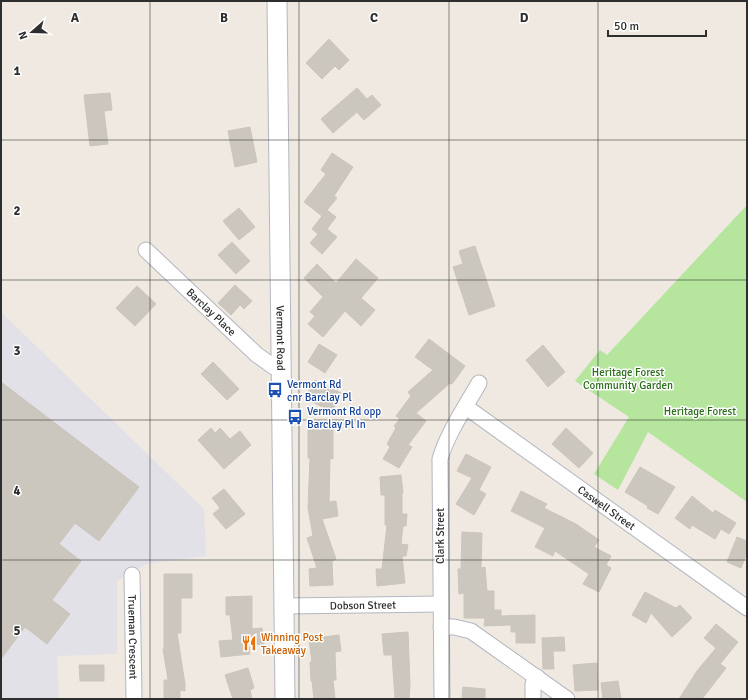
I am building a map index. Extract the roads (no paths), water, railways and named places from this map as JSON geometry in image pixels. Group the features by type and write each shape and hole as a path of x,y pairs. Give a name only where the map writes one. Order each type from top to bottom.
{"street":[{"name":"Vermont Road","path":"277,1 285,699"},
{"name":"Barclay Place","path":"146,250 257,355 274,367 281,368"},
{"name":"Clark Street","path":"442,699 440,459 443,449 479,383"},
{"name":"Caswell Street","path":"466,407 747,608"},
{"name":"Trueman Crescent","path":"132,575 134,699"},
{"name":"Dobson Street","path":"284,606 441,604"},
{"path":"441,627 454,626 470,631 567,699"},
{"path":"532,699 533,684 537,678"}],"place":[{"name":"Vermont Rd cnr Barclay Pl","path":"275,390"},
{"name":"Vermont Rd opp Barclay Pl In","path":"295,417"},
{"name":"Winning Post Takeaway","path":"249,643"}],"park label":[{"name":"Heritage Forest Community Garden","path":"628,378"},
{"name":"Heritage Forest","path":"700,411"}]}
